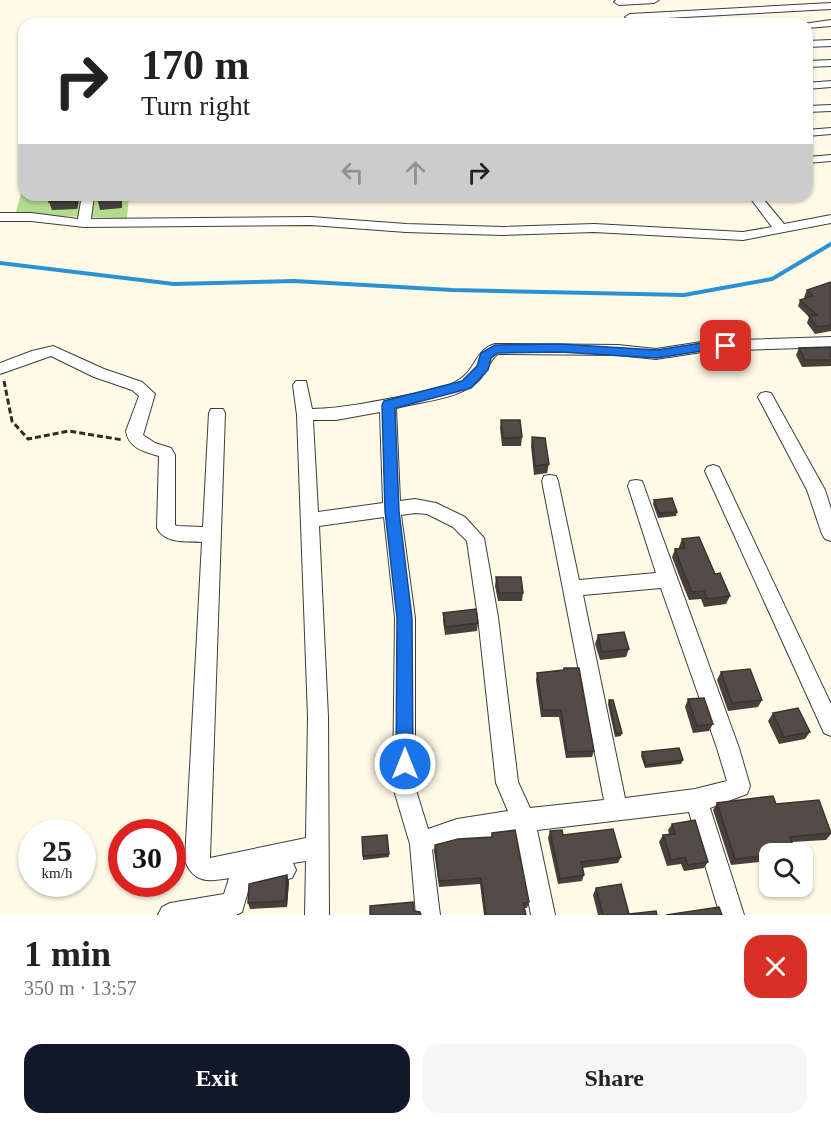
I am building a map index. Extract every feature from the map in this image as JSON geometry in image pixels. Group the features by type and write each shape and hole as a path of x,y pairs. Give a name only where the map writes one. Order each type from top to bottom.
{"street":[{"path":"619,1 654,0"},
{"path":"619,1 630,18"},
{"path":"672,18 831,6"},
{"path":"813,24 831,23"},
{"path":"813,44 831,43"},
{"path":"813,64 831,63"},
{"path":"813,86 831,84"},
{"path":"813,109 831,108"},
{"path":"813,132 831,131"},
{"path":"813,160 831,158"},
{"path":"84,223 87,201"},
{"path":"759,201 780,228"},
{"path":"0,217 31,217 84,223 230,220 311,221 465,230 594,228 743,236 831,219"},
{"path":"305,415 336,414 388,405 466,385 483,367 485,356 495,349 560,348 657,354 708,346 831,342"},
{"path":"0,369 37,354 53,351 99,373 137,386 147,394 135,424 136,440 142,446 165,452 167,455 166,528 174,533 211,535"},
{"path":"301,385 305,415 318,717 317,915"},
{"path":"766,397 816,490 831,534"},
{"path":"388,405 392,511 405,618 404,787 421,844 428,915"},
{"path":"217,413 197,861 204,869 210,870 316,847"},
{"path":"713,471 759,565 772,601 831,726"},
{"path":"550,481 617,811"},
{"path":"421,844 441,833 524,820 617,811 696,800 729,792 739,786 728,748 667,580 636,486"},
{"path":"309,520 392,511 415,506 430,508 459,522 475,538 488,617 507,783 524,820 543,915"},
{"path":"573,588 667,580"},
{"path":"696,800 732,915"},
{"path":"170,915 234,910 239,881 246,877 284,870"}],"path":[{"path":"0,369 7,389 12,421 28,439 69,431 142,446"}],"green space":[{"path":"19,201 128,201 127,218 15,215"}],"building":[{"path":"831,282 831,325 817,327 809,316 817,315 800,300 813,296 807,290"},
{"path":"831,347 831,360 805,360 799,348"},
{"path":"501,420 520,420 522,437 503,438"},
{"path":"532,437 545,438 549,464 535,466"},
{"path":"672,498 677,512 659,513 654,500"},
{"path":"699,537 715,574 720,573 730,596 707,599 704,591 692,592 675,549 685,548 682,539"},
{"path":"496,577 521,577 523,593 499,593"},
{"path":"476,609 478,623 446,627 443,613"},
{"path":"624,632 629,649 602,652 598,635"},
{"path":"564,668 579,668 594,751 567,752 561,710 543,710 537,673 564,670"},
{"path":"750,669 762,700 732,703 721,672"},
{"path":"704,698 713,724 697,726 688,699"},
{"path":"609,700 613,700 622,733 616,733"},
{"path":"798,708 810,732 784,737 773,713"},
{"path":"679,748 683,760 646,765 642,752"},
{"path":"773,796 776,804 819,800 831,833 790,837 792,843 759,843 759,856 735,859 717,803"},
{"path":"695,820 708,862 688,865 685,857 671,860 663,835 675,834 672,824"},
{"path":"613,829 621,857 581,862 584,875 560,879 550,831 562,830 563,835"},
{"path":"515,830 529,902 523,903 526,915 486,915 481,878 439,881 435,845 458,839 492,837 492,833"},
{"path":"387,835 389,854 363,856 362,837"},
{"path":"287,875 285,901 248,903 249,884"},
{"path":"621,884 629,914 656,911 657,915 603,915 596,888"},
{"path":"413,902 414,911 420,912 421,915 370,915 370,906"},
{"path":"719,907 722,915 666,915"}],"waterway":[{"path":"0,263 174,284 294,281 452,290 684,295 772,279 831,244"}],"route":[{"path":"405,764 405,618 392,511 388,405 466,385 483,367 485,356 495,349 560,348 657,354 708,346 726,346"}]}
